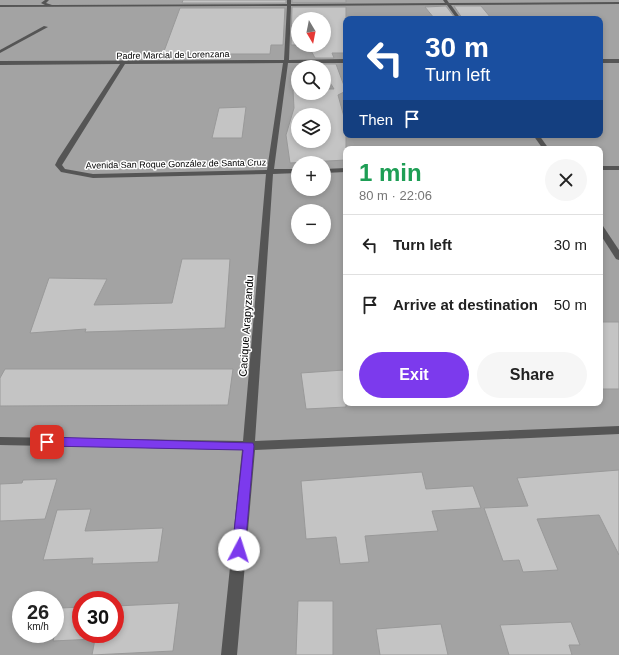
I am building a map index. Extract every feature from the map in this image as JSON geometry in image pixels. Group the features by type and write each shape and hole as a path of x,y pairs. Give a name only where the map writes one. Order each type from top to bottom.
{"street":[{"path":"47,0 43,3 52,6"},
{"path":"0,6 289,2 619,2"},
{"name":"Cacique Arapyzandu","path":"229,655 249,446 270,171 286,61 289,2"},
{"path":"447,2 457,16"},
{"path":"0,52 46,27"},
{"name":"Padre Marcial de Lorenzana","path":"0,63 343,61"},
{"path":"603,61 619,61"},
{"name":"Avenida San Roque González de Santa Cruz","path":"122,63 61,160 58,166 63,171 93,176 291,171"},
{"path":"603,168 619,168"},
{"path":"331,171 343,170"},
{"path":"603,233 619,257"},
{"path":"0,441 249,446 619,430"}],"shaded area":[{"path":"0,0 619,0 619,655 0,655"}],"building":[{"path":"183,0 286,0 286,3 182,3"},
{"path":"292,0 346,0 346,2 292,2"},
{"path":"446,6 454,16 432,16 425,7"},
{"path":"454,6 481,6 489,16 461,16"},
{"path":"292,7 346,7 346,16 343,16 343,53 332,53 334,58 315,58 312,52 331,52 331,12 292,12"},
{"path":"180,8 285,8 283,45 271,45 270,54 163,54"},
{"path":"331,64 336,64 343,83 343,92 338,95 343,113 343,138 346,138 346,146 343,146 343,160 331,161 331,156 291,156 290,163 286,135 291,118 291,148 331,148 331,108 294,108 294,100 331,100 331,89 334,89 331,84"},
{"path":"246,107 242,138 212,138 219,108"},
{"path":"182,259 230,259 225,328 85,332 86,329 30,333 49,278 107,279 94,305 172,303"},
{"path":"603,322 619,322 619,389 603,389"},
{"path":"5,369 233,369 228,405 0,406 0,378"},
{"path":"343,370 343,406 346,407 306,409 301,373"},
{"path":"619,470 619,555 599,515 537,519 558,570 523,572 519,560 503,561 484,508 528,506 517,478"},
{"path":"422,472 426,489 473,486 481,508 432,511 438,531 365,536 369,562 340,564 336,537 306,539 301,481"},
{"path":"57,479 45,519 0,521 0,484 22,483 23,480"},
{"path":"91,509 85,531 163,528 158,562 92,564 93,558 43,560 57,510"},
{"path":"298,601 333,601 333,655 296,655"},
{"path":"179,603 173,651 92,655 94,643 124,643 124,606"},
{"path":"72,607 72,640 64,640 64,608"},
{"path":"571,622 580,645 569,645 572,655 509,655 500,625"},
{"path":"441,624 448,655 380,655 376,629"}],"route":[{"path":"47,442 249,446 239,550"}]}
